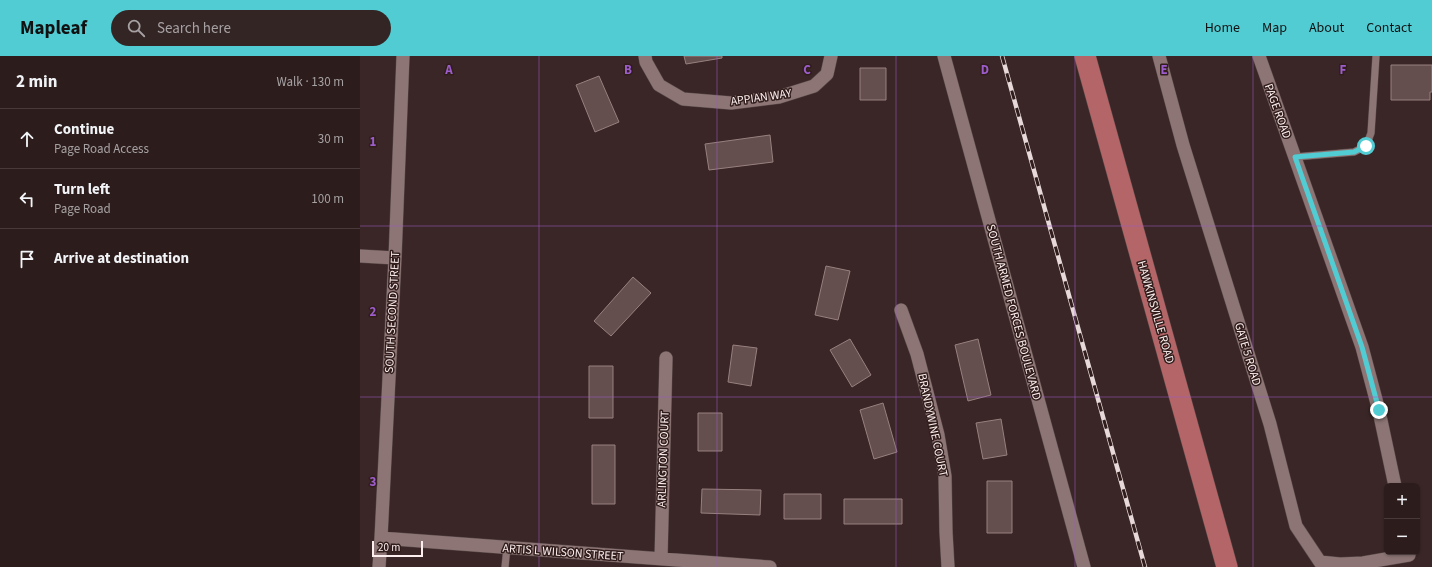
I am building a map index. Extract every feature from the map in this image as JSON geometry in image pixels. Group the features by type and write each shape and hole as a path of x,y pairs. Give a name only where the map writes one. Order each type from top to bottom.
{"main road":[{"name":"HAWKINSVILLE ROAD","path":"1085,56 1227,567"}],"street":[{"name":"SOUTH SECOND STREET","path":"378,567 381,538 395,258 403,56"},
{"name":"APPIAN WAY","path":"645,56 646,62 659,84 683,99 731,103 779,97 814,86 827,74 831,56"},
{"name":"SOUTH ARMED FORCES BOULEVARD","path":"944,56 1084,567"},
{"name":"GATE 5 ROAD","path":"1159,56 1183,144 1268,417 1296,526 1320,562 1340,564 1363,563 1409,558"},
{"name":"PAGE ROAD","path":"1258,56 1362,347 1379,410 1394,483"},
{"path":"360,256 395,258"},
{"name":"BRANDYWINE COURT","path":"901,310 917,354 939,442 945,476 948,567"},
{"name":"ARLINGTON COURT","path":"661,559 666,358"},
{"name":"ARTIS L WILSON STREET","path":"381,538 661,559 692,564 770,567"}],"lane":[{"path":"1295,157 1354,152 1366,146 1371,133 1376,56"},
{"path":"505,567 507,547"}],"building":[{"path":"684,56 722,56 722,58 686,64"},
{"path":"1391,65 1432,65 1432,92 1430,92 1430,100 1391,100"},
{"path":"860,68 886,68 886,100 860,100"},
{"path":"599,76 619,122 595,132 576,85"},
{"path":"770,135 773,162 709,170 705,144"},
{"path":"826,266 850,271 838,320 815,315"},
{"path":"633,277 651,293 611,336 594,321"},
{"path":"850,339 871,375 852,387 830,350"},
{"path":"978,339 991,395 968,401 955,345"},
{"path":"733,345 757,348 751,386 728,382"},
{"path":"589,366 613,366 613,418 589,418"},
{"path":"883,403 897,452 874,459 860,410"},
{"path":"698,413 722,413 722,451 698,451"},
{"path":"1001,419 1007,455 983,459 976,423"},
{"path":"592,445 615,445 615,504 592,504"},
{"path":"987,481 1012,481 1012,533 987,533"},
{"path":"702,489 761,490 760,515 701,513"},
{"path":"784,494 821,494 821,519 784,519"},
{"path":"844,499 902,499 902,524 844,524"}],"railway":[{"path":"1002,56 1145,567"}],"route":[{"path":"1366,146 1354,152 1295,157 1362,347 1379,410"}]}
